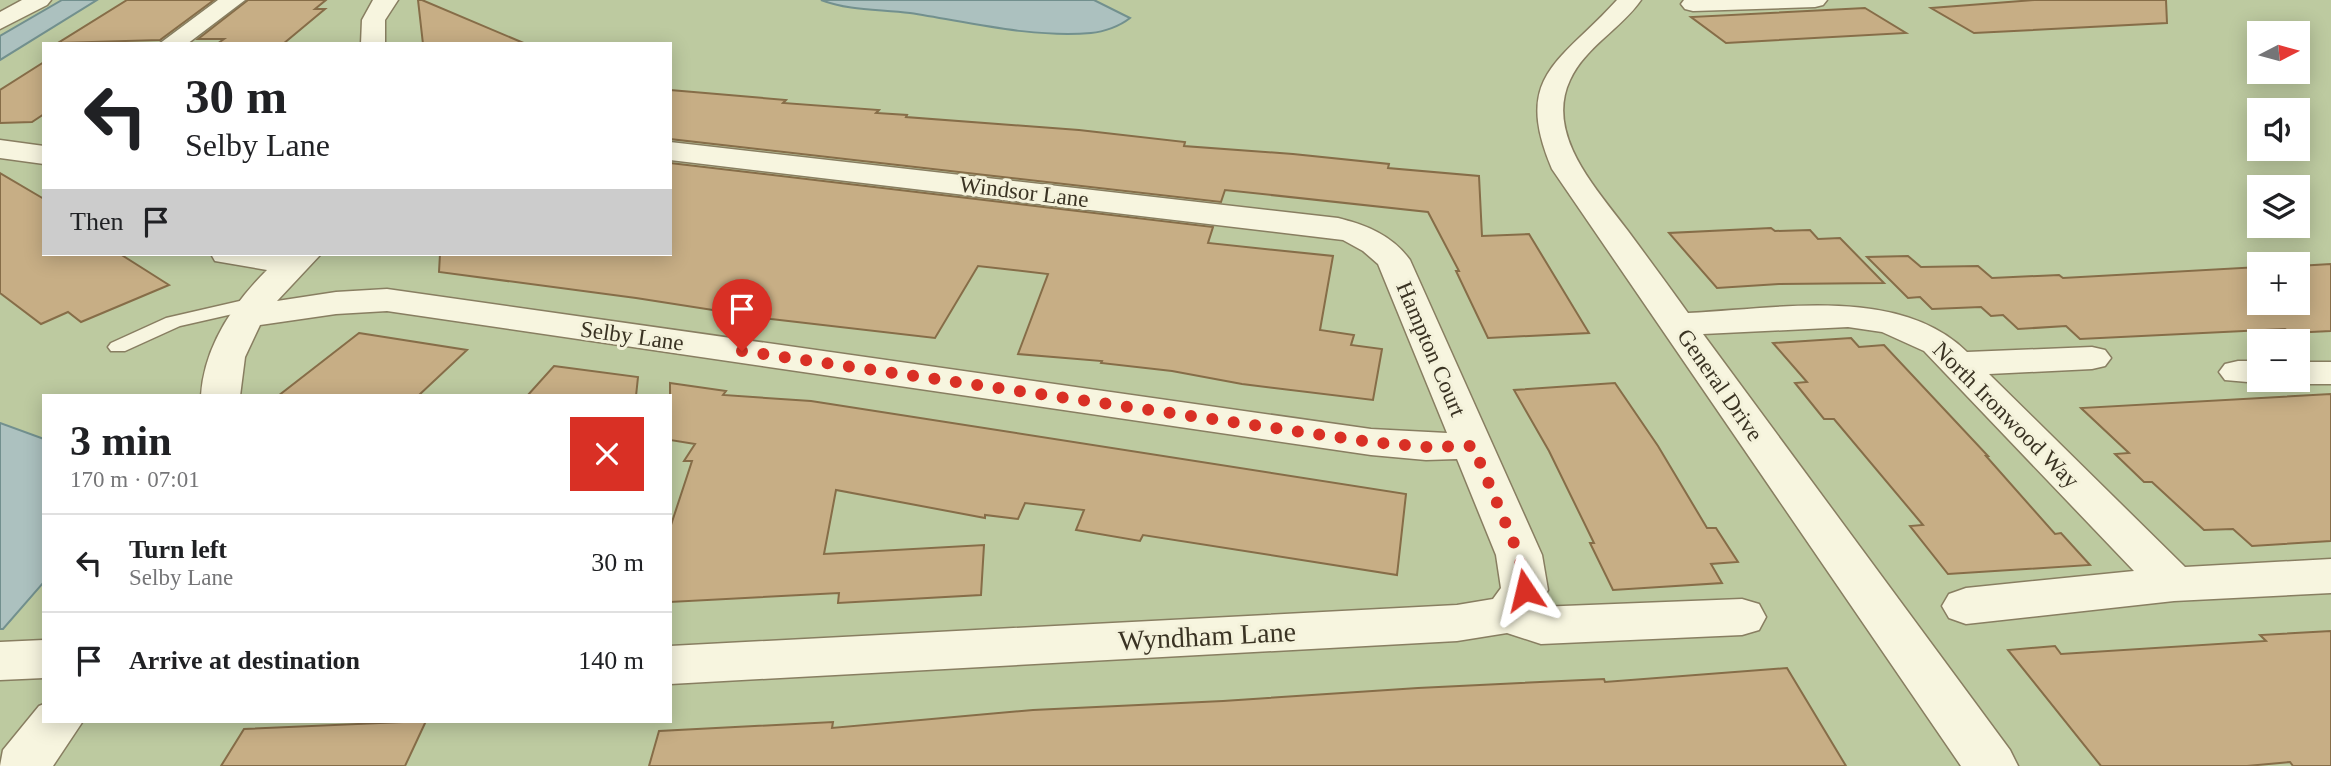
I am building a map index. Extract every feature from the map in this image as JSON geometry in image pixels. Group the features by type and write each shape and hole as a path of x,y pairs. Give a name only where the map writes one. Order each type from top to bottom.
{"street":[{"path":"0,22 39,0"},
{"path":"174,42 233,0"},
{"path":"373,42 373,19 386,0"},
{"name":"General Drive","path":"1629,0 1566,63 1554,84 1550,100 1551,131 1567,169 1991,766"},
{"path":"1693,4 1815,0"},
{"name":"Windsor Lane","path":"672,151 1338,228 1376,242"},
{"name":"Hampton Court","path":"1376,242 1393,260 1519,555 1525,590 1508,615"},
{"path":"256,256 298,259"},
{"path":"220,394 219,383 227,355 253,310 298,259"},
{"name":"Selby Lane","path":"253,310 387,300 1371,442 1426,447 1473,446"},
{"name":"North Ironwood Way","path":"1677,324 1849,316 1873,318 1915,330 1937,343 2174,584"},
{"path":"1958,364 2092,358"},
{"path":"2310,373 2331,373"},
{"path":"1966,606 2174,584 2331,576"},
{"name":"Wyndham Lane","path":"672,665 1457,623 1508,615 1541,626 1742,617"},
{"path":"0,661 42,659"},
{"path":"22,766 55,723"}],"lane":[{"path":"118,347 173,322 205,313 253,310"}],"green space":[{"path":"0,0 2331,0 2331,766 0,766"}],"shaded area":[{"path":"62,0 97,0 0,60 0,36"},
{"path":"821,0 1094,0 1130,18 1117,26 1096,32 1046,33 910,13 854,8"},
{"path":"0,423 42,438 42,584 3,629 0,629"}],"building":[{"path":"127,0 214,0 160,40 60,42"},
{"path":"248,0 326,0 315,9 325,9 285,42 220,42 224,39 198,39"},
{"path":"418,0 521,42 423,42"},
{"path":"2034,0 2166,0 2167,23 1974,33 1931,8"},
{"path":"1865,8 1906,33 1726,43 1691,17"},
{"path":"42,63 42,115 32,122 0,123 0,90"},
{"path":"672,90 786,100 783,103 879,110 876,113 907,115 906,117 1079,130 1185,142 1184,146 1293,154 1389,164 1388,168 1479,176 1482,236 1529,234 1589,333 1488,338 1456,271 1459,271 1428,212 1225,190 1221,202 672,139"},
{"path":"672,163 1213,227 1208,243 1333,256 1320,330 1354,335 1351,345 1382,349 1373,400 1242,384 1172,371 1101,363 1102,361 1018,354 1048,274 978,266 935,338 771,319 439,272 440,256 672,256"},
{"path":"0,173 42,198 42,256 123,256 169,285 81,322 68,312 41,324 0,293"},
{"path":"1771,228 1775,231 1810,230 1818,239 1840,238 1884,283 1779,284 1717,288 1669,233"},
{"path":"1908,256 1921,267 1978,266 1992,278 2059,275 2063,278 2247,268 2247,315 2310,315 2310,265 2331,264 2331,331 2247,329 2080,339 2066,326 2018,329 2003,315 1991,316 1981,307 1932,309 1920,297 1908,298 1867,257"},
{"path":"359,333 467,350 420,394 281,394"},
{"path":"1851,338 1859,347 1884,345 1988,456 2055,534 2061,533 2090,565 1948,574 1910,526 1923,525 1834,419 1824,419 1795,383 1807,382 1773,343"},
{"path":"554,366 638,377 636,394 529,394"},
{"path":"670,383 726,391 723,395 811,401 1406,494 1397,575 1143,535 1140,541 1076,530 1084,510 1025,503 1018,519 985,515 985,518 836,490 824,554 984,545 981,595 838,603 839,593 672,602 672,522 692,461 684,461 695,444 672,440"},
{"path":"1615,383 1658,446 1707,528 1716,528 1738,562 1711,564 1722,583 1613,590 1590,543 1594,543 1549,451 1514,390"},
{"path":"2331,394 2331,541 2252,546 2233,529 2204,530 2152,482 2144,482 2115,454 2129,453 2081,408"},
{"path":"2331,631 2331,766 2293,766 2290,762 2247,766 2101,766 2008,650 2055,646 2061,654 2266,641 2260,635"},
{"path":"1787,668 1846,766 649,766 659,731 833,722 832,728 1033,710 1418,688 1604,679 1605,682"},
{"path":"425,723 405,766 221,766 244,729"}],"route":[{"path":"742,351 1371,442 1426,447 1473,446 1519,555 1525,590"}]}
